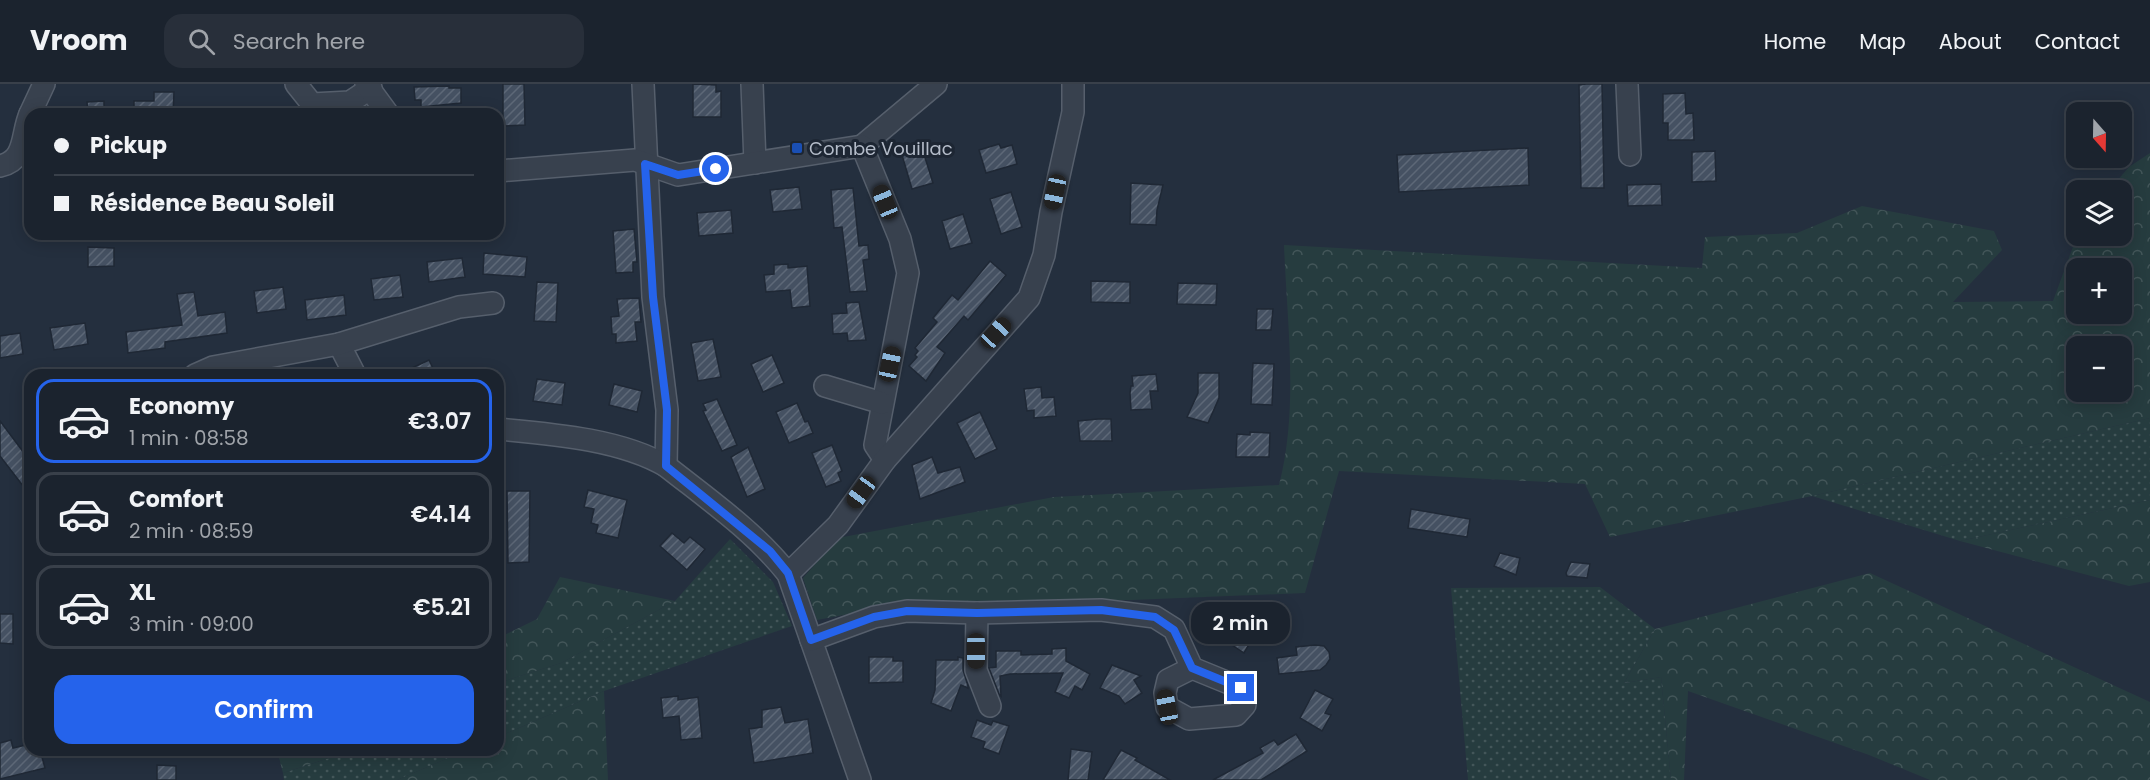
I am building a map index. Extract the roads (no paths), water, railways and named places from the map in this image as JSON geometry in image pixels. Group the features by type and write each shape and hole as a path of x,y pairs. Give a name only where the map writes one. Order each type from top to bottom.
{"street":[{"path":"33,108 44,84"},
{"path":"296,84 312,104 350,102 369,86 384,108"},
{"path":"643,84 653,297 667,410 666,466"},
{"path":"752,84 755,163"},
{"path":"504,170 635,159 678,175 862,146 936,84"},
{"path":"788,573 838,525 885,460 1029,298 1044,255 1073,112 1073,84"},
{"path":"1627,84 1630,155"},
{"path":"0,166 7,164 22,151 24,142"},
{"path":"862,146 900,239 908,273 875,445 885,460"},
{"path":"208,369 339,344 459,307 493,303"},
{"path":"339,344 352,369"},
{"path":"825,386 882,404"},
{"path":"504,430 550,434 646,454 666,466 770,551 788,573 860,780"},
{"path":"811,640 891,613 907,611 977,613 1101,610 1155,617 1174,630 1192,668"},
{"path":"977,613 976,669 990,706"}],"place":[{"name":"Combe Vouillac","path":"797,148"}]}
